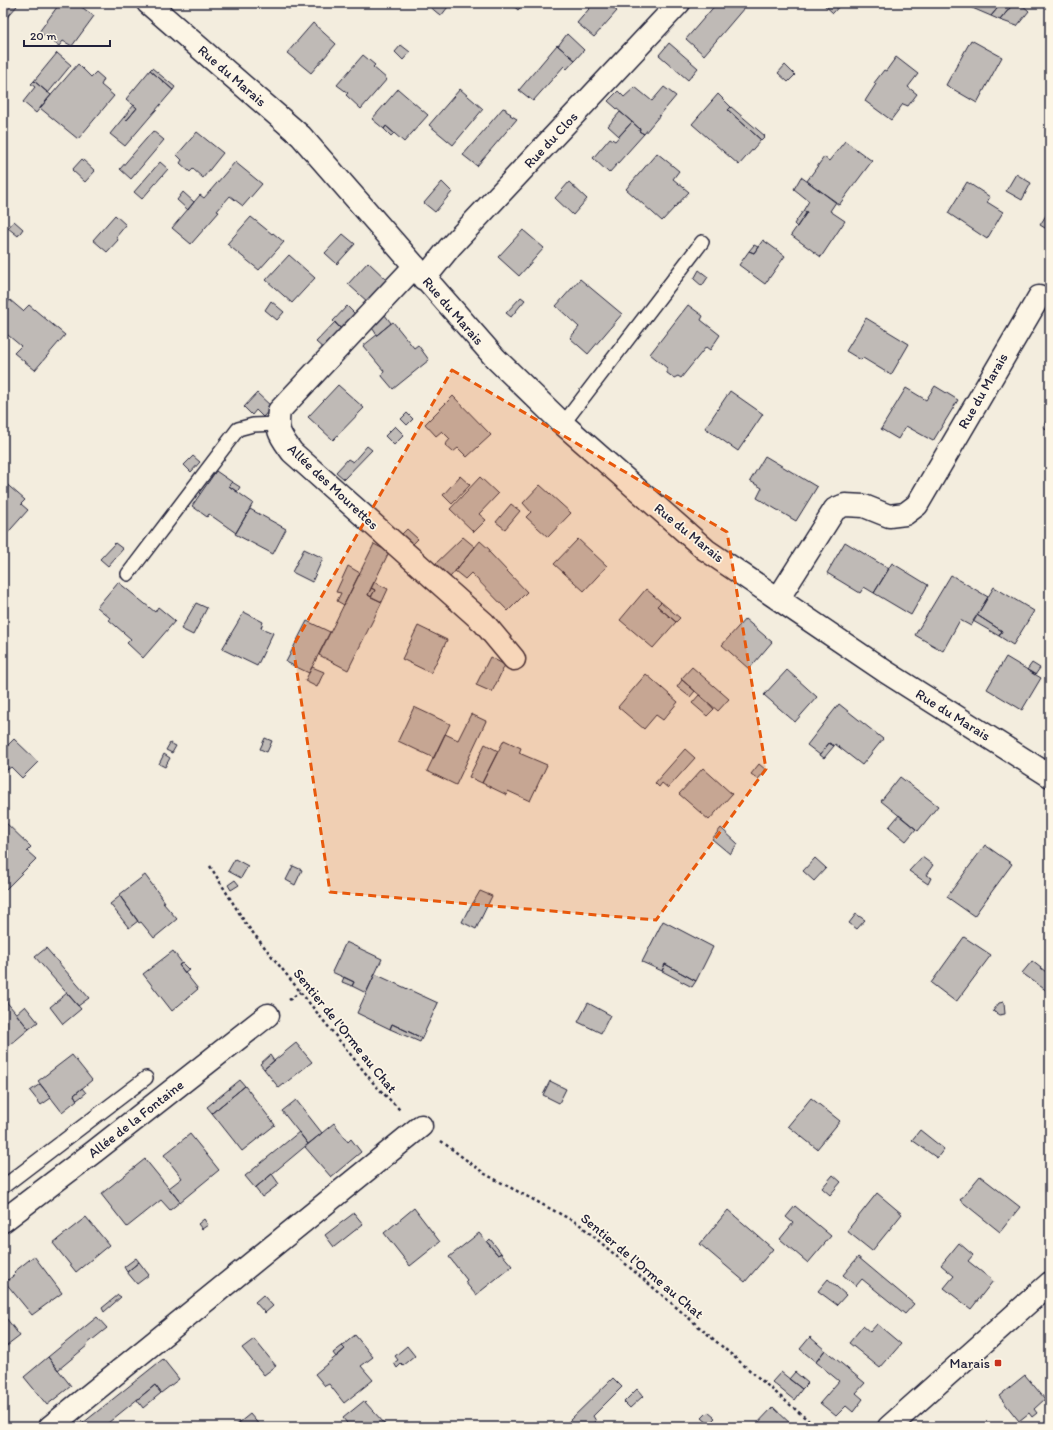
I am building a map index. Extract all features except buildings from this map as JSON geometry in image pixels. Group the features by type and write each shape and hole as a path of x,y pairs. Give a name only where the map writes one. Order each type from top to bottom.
{"street":[{"name":"Rue du Marais","path":"148,3 301,136 496,359 563,424 706,550 886,672 1050,776"},
{"name":"Rue du Clos","path":"420,272 450,247 679,3"},
{"path":"277,424 279,411 420,272"},
{"name":"Rue du Marais","path":"778,599 835,509 844,505 864,506 889,516 905,514 917,505 1038,297"},
{"name":"Allée des Mourettes","path":"277,424 281,436 292,452 484,623 514,659"},
{"name":"Allée de la Fontaine","path":"3,1221 268,1015"},
{"path":"50,1427 421,1126"},
{"path":"889,1427 1050,1283"}],"lane":[{"path":"563,424 702,242"},
{"path":"128,574 238,429 253,425 277,424"},
{"path":"3,1187 146,1078"}],"path":[{"name":"Sentier de l'Orme au Chat","path":"210,866 246,924 375,1085 397,1108 485,1174 579,1224 816,1427"}],"highlighted area":[{"path":"452,370 727,532 766,769 656,920 330,892 293,646"}],"place":[{"name":"Marais","path":"998,1363"}]}
